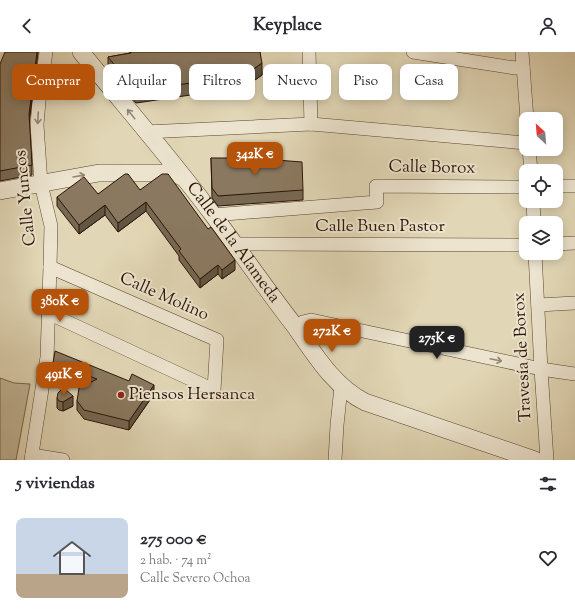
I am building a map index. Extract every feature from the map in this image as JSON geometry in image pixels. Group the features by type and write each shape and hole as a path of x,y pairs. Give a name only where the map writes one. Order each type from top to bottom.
{"street":[{"name":"Calle Yuncos","path":"31,458 47,357 51,226 41,184 37,125 46,52"},
{"path":"0,191 99,173 168,167 146,132 81,52"},
{"path":"309,52 311,124"},
{"path":"414,52 515,68 523,67"},
{"path":"522,52 526,112"},
{"path":"146,132 311,124 519,142"},
{"name":"Calle de la Alameda","path":"168,167 173,173 182,177 213,215 335,380 354,397 534,460"},
{"name":"Calle Borox","path":"213,215 377,202 376,186 519,187"},
{"path":"563,186 575,186"},
{"path":"563,244 575,243"},
{"name":"Calle Buen Pastor","path":"233,244 519,245"},
{"name":"Travesía de Borox","path":"535,260 540,369 547,460"},
{"name":"Calle Molino","path":"48,313 214,390 217,340 50,267"},
{"path":"538,305 575,303"},
{"path":"295,327 303,322 311,320 540,369 575,374"},
{"path":"335,460 337,425 342,387"},
{"path":"31,458 63,460"}],"shaded area":[{"path":"0,378 14,383 30,384 16,460 0,460"}],"building":[{"path":"5,52 37,52 35,64 12,64 12,100 31,100 29,114 32,165 0,171 0,64"},
{"path":"260,52 262,63 255,68 255,64 189,64 189,83 181,84 181,64 114,64 108,57 131,53"},
{"path":"211,158 250,158 302,162 303,190 218,196 212,188"},
{"path":"125,174 128,174 140,190 162,174 168,174 208,229 211,227 235,260 222,270 218,265 200,279 179,251 181,249 146,202 118,223 105,205 79,225 57,197 84,177 98,194"},
{"name":"Piensos Hersanca","path":"55,351 129,381 132,374 154,385 129,421 84,410 77,401 79,388 97,379 53,363"},
{"path":"61,390 66,390 73,396 63,402 59,401 57,398 58,393"}],"place":[{"name":"Piensos Hersanca","path":"121,395"}]}
